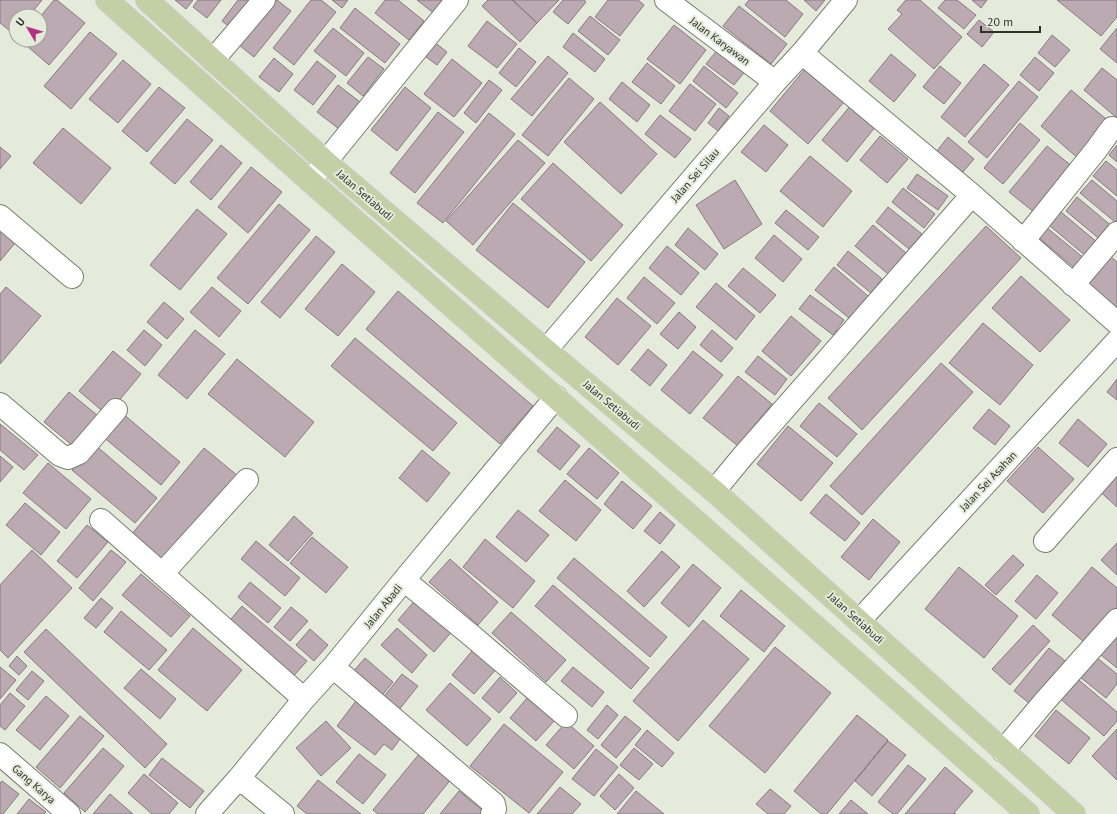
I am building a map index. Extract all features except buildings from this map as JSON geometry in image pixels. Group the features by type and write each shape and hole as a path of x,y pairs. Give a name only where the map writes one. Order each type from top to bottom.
{"main road":[{"path":"107,0 556,397 1018,811"},
{"name":"Jalan Setiabudi","path":"147,0 326,162 714,491 1074,814"}],"street":[{"path":"212,60 264,0"},
{"path":"310,180 458,0"},
{"name":"Jalan Karyawan","path":"666,0 774,82"},
{"name":"Jalan Sei Silau","path":"546,350 774,82 802,53 846,0"},
{"path":"802,53 972,195 1117,323"},
{"path":"1023,241 1112,128"},
{"path":"714,491 972,195"},
{"path":"0,216 72,278"},
{"path":"1074,284 1117,233"},
{"name":"Jalan Sei Asahan","path":"859,621 1117,341"},
{"name":"Jalan Abadi","path":"207,814 333,667 556,397"},
{"path":"0,404 60,455 68,458 79,453 116,410"},
{"path":"1044,541 1117,458"},
{"path":"162,574 247,480"},
{"path":"101,520 304,699"},
{"path":"404,580 566,716"},
{"path":"1003,750 1117,620"},
{"path":"333,667 494,804 495,809 492,814"},
{"name":"Gang Karya","path":"0,754 69,814"},
{"path":"239,778 283,814"}]}
